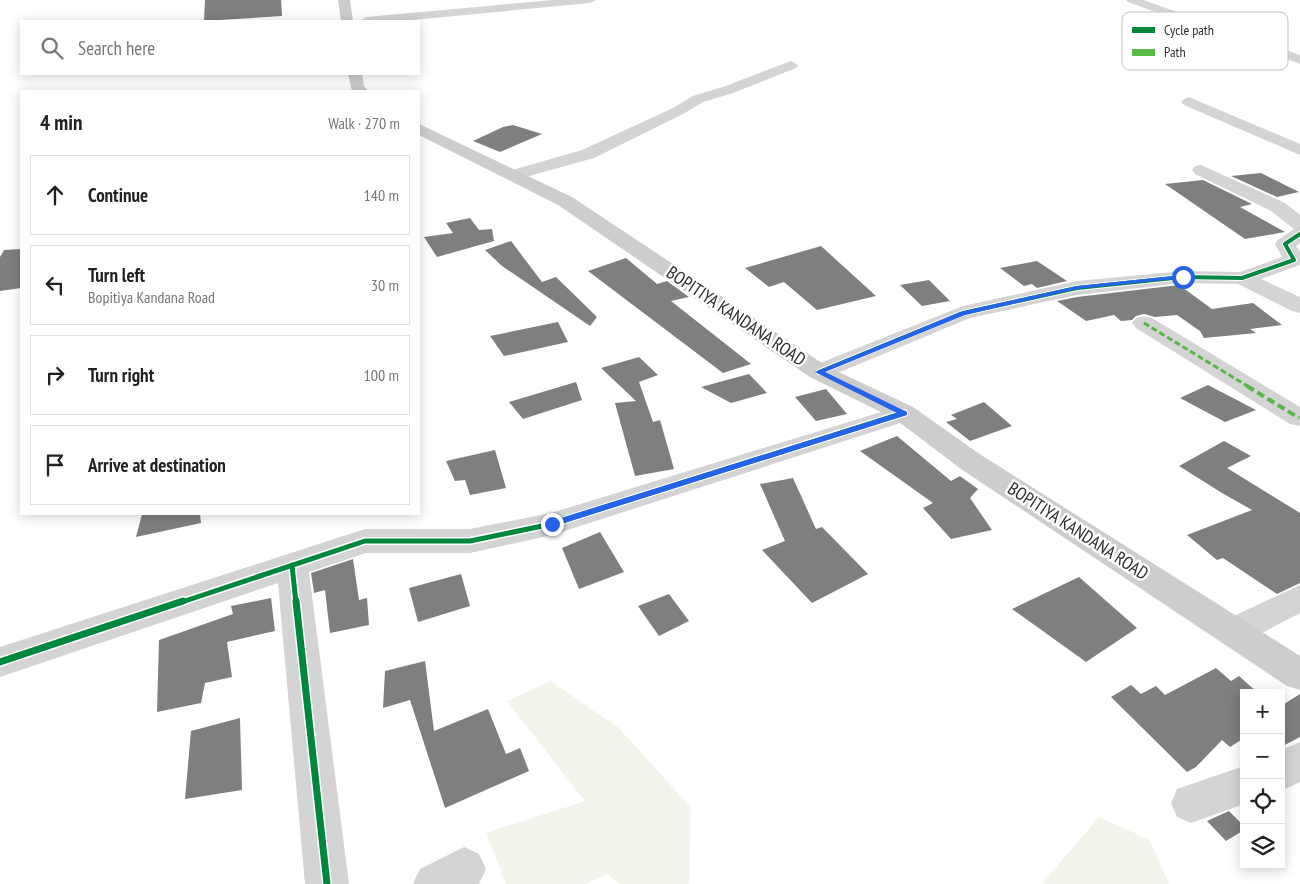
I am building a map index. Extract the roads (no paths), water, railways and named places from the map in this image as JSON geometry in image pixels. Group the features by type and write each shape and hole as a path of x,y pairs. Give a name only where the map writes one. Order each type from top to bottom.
{"main road":[{"path":"344,0 347,20"},
{"path":"355,75 356,88 359,90"},
{"name":"BOPITIYA KANDANA ROAD","path":"420,129 565,201 819,372 904,413 971,462 1300,675"}],"street":[{"path":"377,20 590,0"},
{"path":"1132,0 1166,12"},
{"path":"1288,56 1300,60"},
{"path":"515,175 588,154 678,111 698,98 728,90 791,65"},
{"path":"1189,102 1300,150"},
{"path":"1201,170 1278,207 1300,225"},
{"path":"819,372 963,313 1077,288 1183,277 1242,278 1294,260 1285,244 1300,234"},
{"path":"1242,278 1300,306"},
{"path":"1144,323 1300,418"},
{"path":"0,662 365,541 470,541 552,524 904,413"},
{"path":"1300,413 1300,418"},
{"path":"292,565 327,884"},
{"path":"1233,632 1300,598"},
{"path":"1285,769 1300,760"},
{"path":"1191,803 1240,786"}]}
